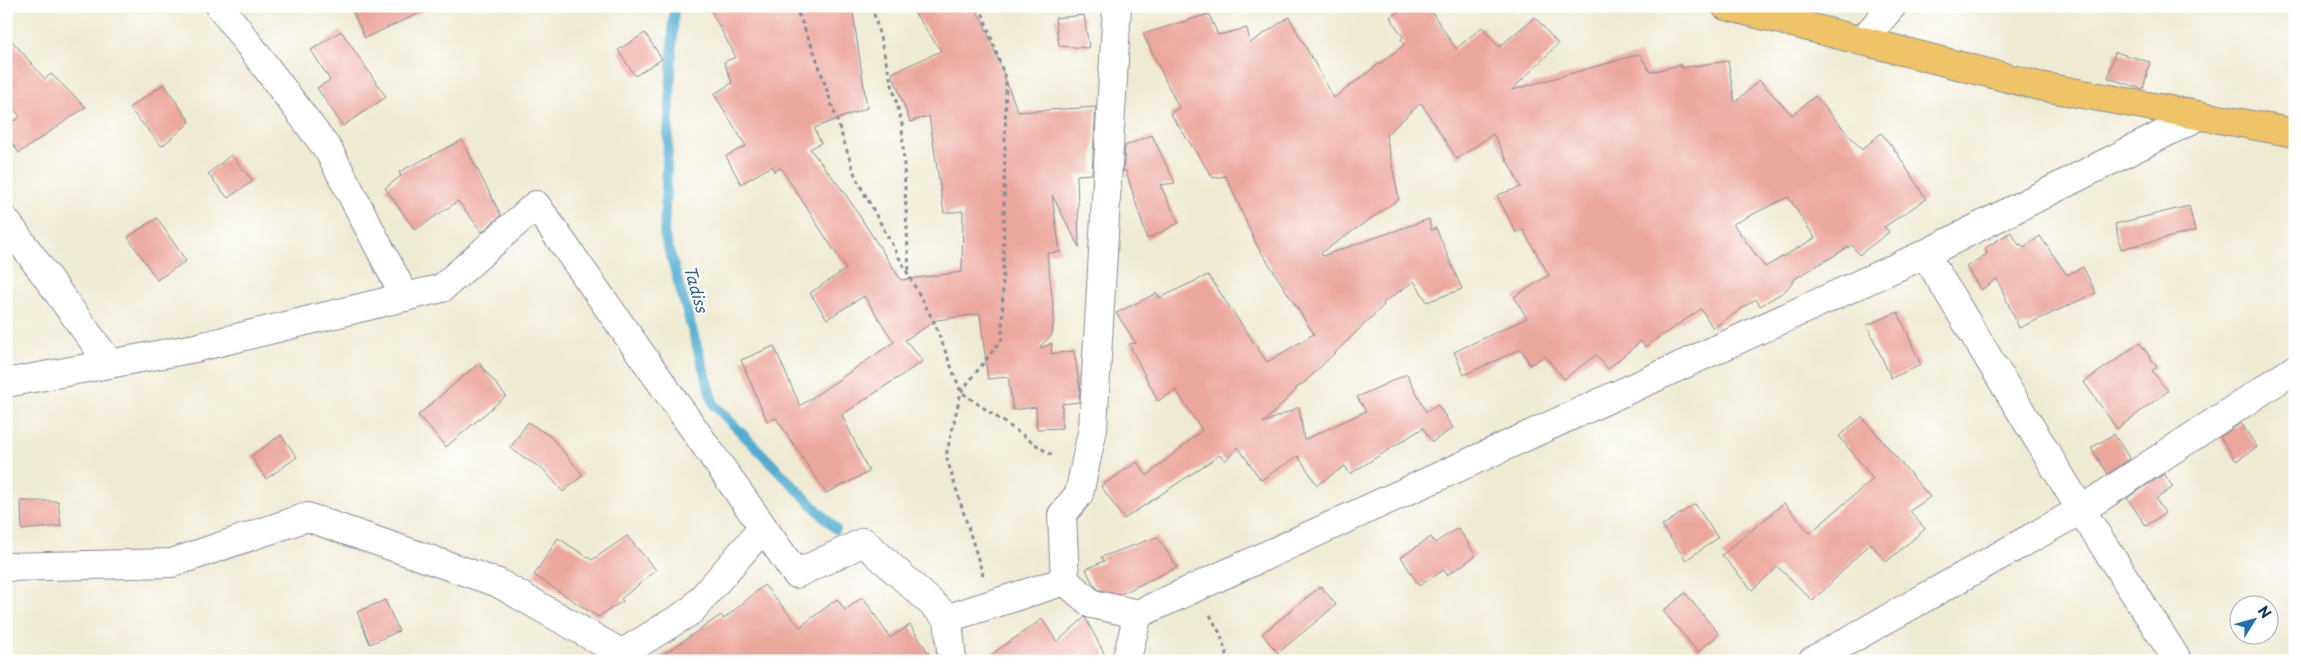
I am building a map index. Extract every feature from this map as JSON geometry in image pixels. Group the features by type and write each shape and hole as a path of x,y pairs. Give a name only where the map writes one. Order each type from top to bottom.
{"main road":[{"path":"1726,6 2039,86 2295,133"}],"street":[{"path":"220,6 329,151 405,297"},
{"path":"1117,6 1092,428 1079,494 1062,515 1065,581 1092,604 1138,614 1925,254 2199,116"},
{"path":"1862,41 1892,6"},
{"path":"6,383 195,348 442,288 536,205 796,574 864,542 948,618 952,661"},
{"path":"6,221 110,364"},
{"path":"1925,254 2081,510 2178,661"},
{"path":"1812,661 2081,510 2295,369"},
{"path":"6,567 172,563 306,517 498,583 615,657 691,611 763,528"},
{"path":"948,618 1065,581"},
{"path":"1124,661 1127,658 1138,614"}],"path":[{"path":"795,6 815,54 856,178 934,322 962,392 1048,453 1085,466"},
{"path":"872,6 902,124 909,276"},
{"path":"980,6 1006,80 1002,339 962,392 946,456 992,604"},
{"path":"1194,588 1220,633 1229,661"}],"building":[{"path":"350,6 435,6 365,38"},
{"path":"708,6 852,6 867,108 814,128 821,143 810,149 844,192 901,280 962,272 963,211 944,213 929,116 910,122 892,73 941,51 910,6 973,6 983,21 1018,112 1096,107 1092,174 1077,175 1079,247 1052,195 1060,252 1047,253 1054,313 1052,335 1040,346 1041,348 1052,343 1051,354 1074,351 1080,389 1079,402 1062,404 1062,428 1037,429 1036,407 1013,410 1008,377 988,379 980,314 937,320 905,340 923,361 842,415 869,472 826,493 776,418 767,421 741,360 774,346 800,406 894,342 864,296 827,319 810,293 846,269 781,168 774,171 772,166 741,184 726,156 746,146 714,94 732,83 724,62 736,57"},
{"path":"1408,6 1428,6 1456,49 1482,27 1499,47 1535,17 1558,44 1512,90 1640,54 1650,72 1681,65 1681,68 1728,61 1735,103 1759,80 1792,115 1815,96 1862,150 1881,133 1897,153 1926,199 1884,227 1889,232 1859,255 1852,245 1796,278 1785,291 1760,306 1756,299 1713,328 1701,309 1645,347 1641,341 1608,369 1596,355 1564,379 1545,356 1530,365 1521,349 1464,375 1454,352 1527,318 1514,297 1549,275 1523,230 1516,233 1497,195 1521,187 1493,134 1457,159 1421,103 1386,135 1399,199 1321,253 1322,256 1429,219 1431,230 1436,228 1462,289 1427,302 1414,281 1383,303 1384,305 1305,382 1296,388 1263,423 1299,407 1304,440 1366,411 1357,397 1407,374 1426,412 1438,405 1453,428 1432,442 1423,428 1350,474 1345,466 1317,485 1298,456 1261,480 1238,447 1225,461 1220,455 1124,519 1101,486 1137,462 1147,476 1202,430 1176,390 1158,401 1129,344 1136,343 1116,313 1157,293 1159,298 1208,275 1267,362 1314,334 1256,244 1226,176 1213,178 1170,113 1179,108 1143,34 1209,14 1218,35 1247,28 1250,43 1289,17 1334,98 1404,45 1401,39 1403,37 1390,17","holes":["1788,197 1815,238 1765,267 1733,224"]},
{"path":"1084,15 1089,48 1059,46 1055,18"},
{"path":"341,31 386,97 343,126 317,88 330,80 311,50"},
{"path":"645,33 662,59 635,76 618,50"},
{"path":"6,34 45,79 51,74 86,107 19,153 6,134 6,126 20,117 6,97"},
{"path":"2115,52 2150,62 2143,89 2108,78"},
{"path":"164,84 190,122 162,146 129,108"},
{"path":"1152,135 1175,183 1160,185 1179,223 1147,239 1126,171 1123,171 1125,146"},
{"path":"462,140 501,215 482,232 458,201 415,230 385,188 401,176 399,172"},
{"path":"231,155 253,181 228,198 208,174"},
{"path":"2189,206 2195,231 2121,249 2115,224"},
{"path":"157,218 186,261 157,280 128,237"},
{"path":"2011,232 2019,245 2021,244 2024,248 2040,236 2067,275 2083,267 2096,293 2019,328 1997,279 1981,290 1966,267 1987,254 1985,248"},
{"path":"1898,312 1921,365 1891,378 1867,325"},
{"path":"2140,343 2157,367 2152,371 2168,391 2117,429 2084,382"},
{"path":"479,363 506,396 446,447 418,415"},
{"path":"1862,417 1930,497 1910,511 1925,529 1886,562 1870,543 1813,601 1778,567 1752,590 1722,555 1784,503 1810,533 1873,479 1839,436"},
{"path":"528,422 551,437 583,475 563,492 545,471 510,448"},
{"path":"2241,423 2257,447 2236,461 2220,437"},
{"path":"2114,434 2130,459 2108,474 2091,448"},
{"path":"281,435 297,457 266,479 251,456"},
{"path":"2164,474 2173,487 2156,499 2165,513 2146,526 2127,498"},
{"path":"21,501 58,501 61,526 22,530"},
{"path":"1695,504 1718,538 1686,560 1662,526"},
{"path":"1458,528 1476,556 1447,575 1444,570 1419,586 1401,557 1431,537 1435,543"},
{"path":"627,536 656,570 621,599 623,601 598,617 534,575 558,538 592,560"},
{"path":"1157,537 1177,567 1121,594 1099,590 1093,584 1086,569 1104,561 1101,557"},
{"path":"764,585 800,627 837,599 845,610 863,597 890,638 910,625 934,661 654,661 721,615 724,619"},
{"path":"1321,586 1336,605 1278,653 1262,634"},
{"path":"1685,593 1719,634 1698,652 1663,611"},
{"path":"385,600 399,631 370,644 357,612"},
{"path":"1085,617 1108,661 982,661 1042,619 1057,642"}],"waterway":[{"name":"Tadiss","path":"674,6 664,233 714,405 836,529"}]}
